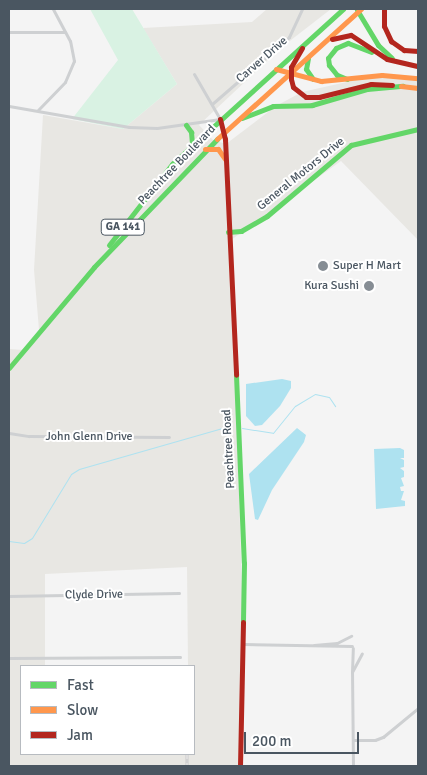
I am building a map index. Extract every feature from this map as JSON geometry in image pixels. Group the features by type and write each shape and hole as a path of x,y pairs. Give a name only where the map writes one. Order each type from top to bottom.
{"main road":[{"name":"GA 141","path":"220,119 343,9"},
{"path":"384,9 384,26 391,41 404,50 418,51"},
{"name":"GA 141","path":"234,122 359,10"},
{"path":"359,10 388,56 418,66"},
{"path":"322,44 346,34 387,59"},
{"path":"347,79 333,72 328,62 330,54 342,44 353,43 387,59 418,66"},
{"path":"303,46 291,72 293,87 311,98 371,84 418,88"},
{"path":"308,57 306,70 316,80"},
{"path":"275,69 316,80 382,75 418,78"},
{"path":"234,122 273,106 312,104 367,89 403,86"},
{"name":"Peachtree Road","path":"220,119 224,131 244,555 244,644 240,766"},
{"name":"Peachtree Boulevard","path":"94,267 144,199 192,144 220,119"},
{"name":"Peachtree Boulevard","path":"9,368 94,267 205,149 234,122"},
{"path":"186,125 191,132 192,144"},
{"name":"General Motors Drive","path":"228,232 241,231 267,216 351,145 418,129"},
{"path":"205,149 218,149 225,159"}],"street":[{"path":"38,110 65,82 73,66 74,55 53,9"},
{"name":"Carver Drive","path":"212,104 289,37 302,9"},
{"path":"9,32 65,32"},
{"path":"9,106 117,126 186,125 220,119 194,74"},
{"name":"John Glenn Drive","path":"9,433 29,436 169,437"},
{"name":"Clyde Drive","path":"9,596 179,593"},
{"path":"314,645 337,643 351,636"},
{"path":"244,644 352,647 353,766"},
{"path":"352,672 362,652"},
{"path":"9,658 180,657"},
{"path":"353,740 375,740 382,737 418,708"}],"shaded area":[{"path":"267,9 331,9 282,47 199,125 213,140 226,144 276,106 302,92 360,79 399,75 418,77 418,240 341,161 231,240 244,653 243,766 9,766 9,349 24,350 39,330 34,270 43,115 123,129 177,84 143,28 252,22","holes":["187,567 188,665 195,665 195,755 20,755 20,665 45,665 45,574"]}],"green space":[{"path":"90,9 132,9 177,84 123,129 72,119 118,60"}],"water":[{"path":"282,379 291,381 291,388 280,406 262,425 255,426 246,416 246,384"},
{"path":"297,428 306,435 304,442 272,490 258,520 255,519 249,474"},
{"path":"400,448 404,450 404,458 400,458 404,460 404,467 400,468 404,471 404,477 401,478 404,486 400,487 401,491 404,491 401,500 405,501 405,506 376,509 374,449"}],"waterway":[{"path":"242,428 273,433 295,406 315,394 329,397 335,406"},
{"path":"9,541 24,543 32,538 71,474 79,469 222,428 232,428"}],"railway":[{"path":"187,755 187,766"}],"traffic: fast":[{"path":"109,245 172,164 343,9"},
{"path":"357,10 378,45 392,58"},
{"path":"347,79 337,75 329,65 328,58 336,48 348,43 371,52"},
{"path":"308,58 306,69 313,79"},
{"path":"242,118 273,106 312,105 367,89 403,86"},
{"path":"186,125 191,132 192,144"},
{"path":"228,232 241,231 267,216 351,145 418,129"},
{"path":"9,368 94,267 217,139"},
{"path":"236,375 244,563 243,622"}],"traffic: slow":[{"path":"217,139 361,9"},
{"path":"276,69 321,81 382,75 418,78"},
{"path":"401,86 418,88"},
{"path":"205,149 218,149 225,159"}],"traffic: jam":[{"path":"384,9 384,26 391,41 404,50 418,51"},
{"path":"332,39 351,35 387,59 418,66"},
{"path":"302,48 291,67 291,79 293,87 306,97 319,97 371,84 392,85"},
{"path":"220,119 225,139 236,375"},
{"path":"240,766 243,622"}],"place":[{"name":"Super H Mart","path":"323,266"},
{"name":"Kura Sushi","path":"369,286"}]}
